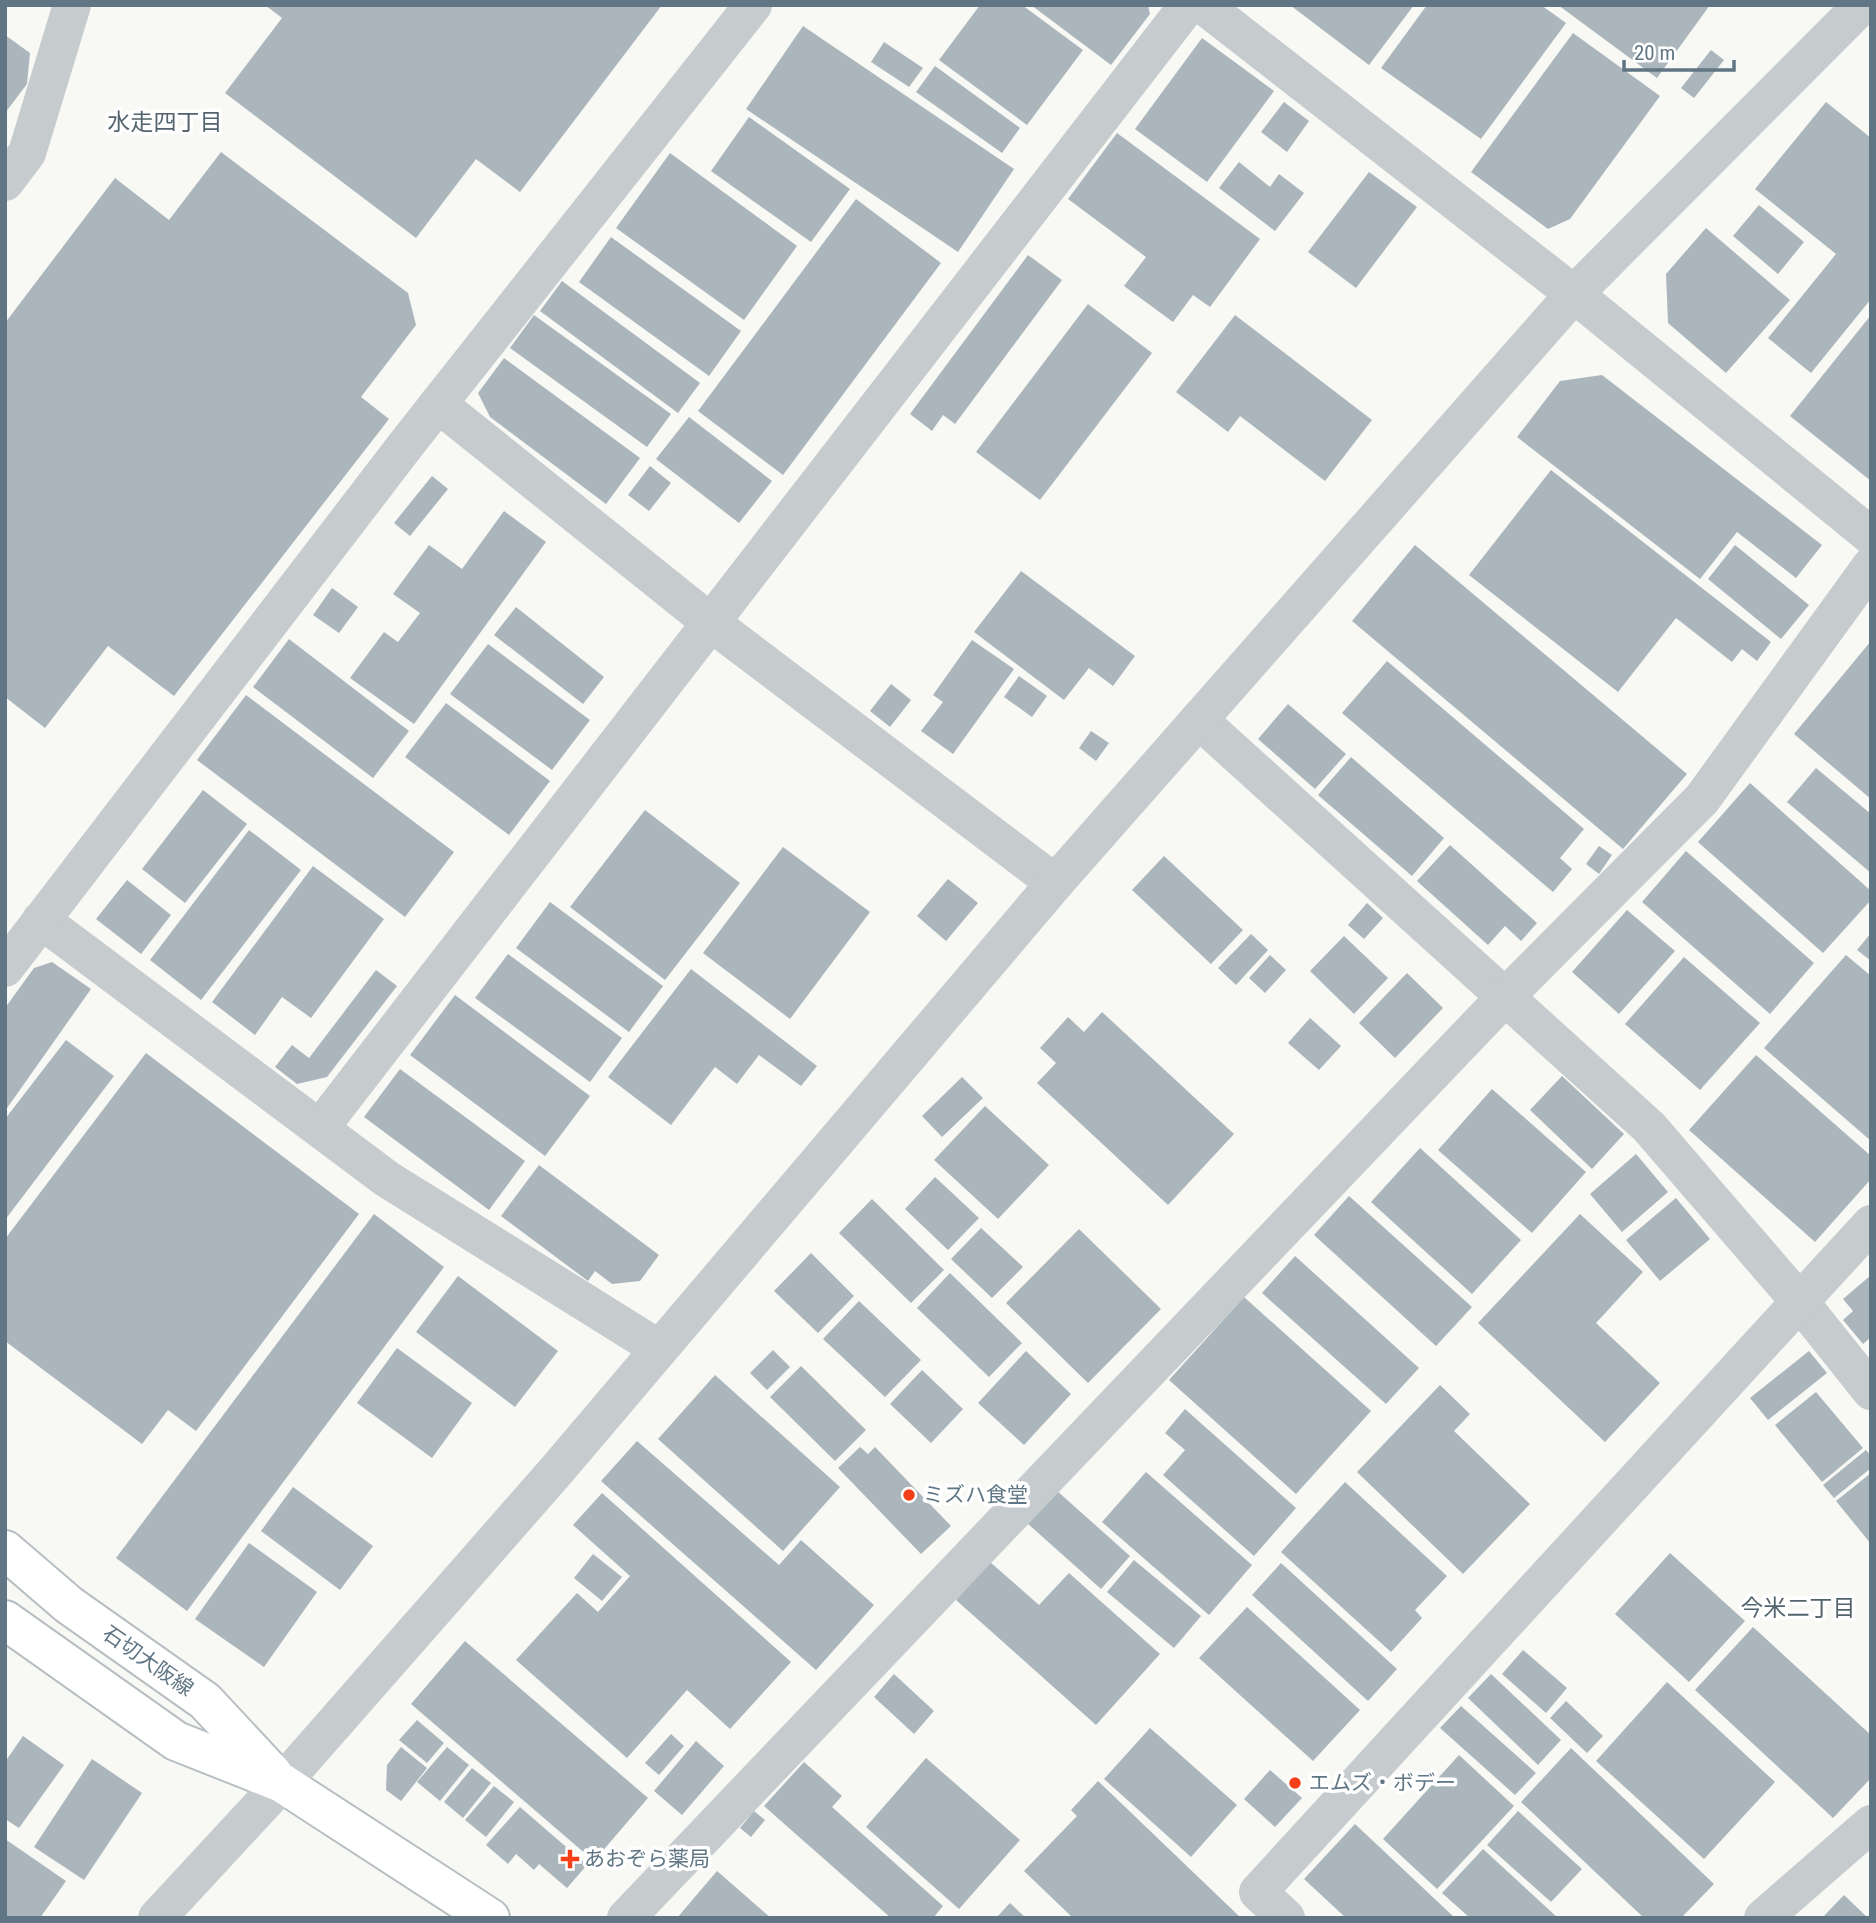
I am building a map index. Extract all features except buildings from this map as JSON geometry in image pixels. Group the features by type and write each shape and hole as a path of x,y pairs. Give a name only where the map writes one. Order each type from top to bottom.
{"main road":[{"name":"石切大阪線","path":"5,1550 69,1605 205,1702 282,1783"},
{"name":"石切大阪線","path":"5,1620 176,1741 282,1783 490,1918"}],"street":[{"path":"5,182 27,152 72,5"},
{"path":"5,968 438,404 753,5"},
{"path":"320,1128 1188,5"},
{"path":"1203,5 1574,294 1871,536"},
{"path":"157,1918 282,1783 556,1471 1055,883 1574,294 1862,5"},
{"path":"438,404 710,622 1055,883"},
{"path":"626,1918 1506,996 1702,799 1871,566"},
{"path":"1199,720 1649,1127 1800,1302 1871,1391"},
{"path":"41,920 387,1179 658,1348"},
{"path":"1286,1918 1258,1892 1871,1224"},
{"path":"1763,1918 1871,1824"}],"place":[{"name":"ミズハ食堂","path":"909,1495"},
{"name":"エムズ・ボデー","path":"1295,1783"},
{"name":"あおぞら薬局","path":"570,1859"}],"district":[{"name":"水走四丁目","path":"165,122"},
{"name":"今米二丁目","path":"1798,1608"}]}
